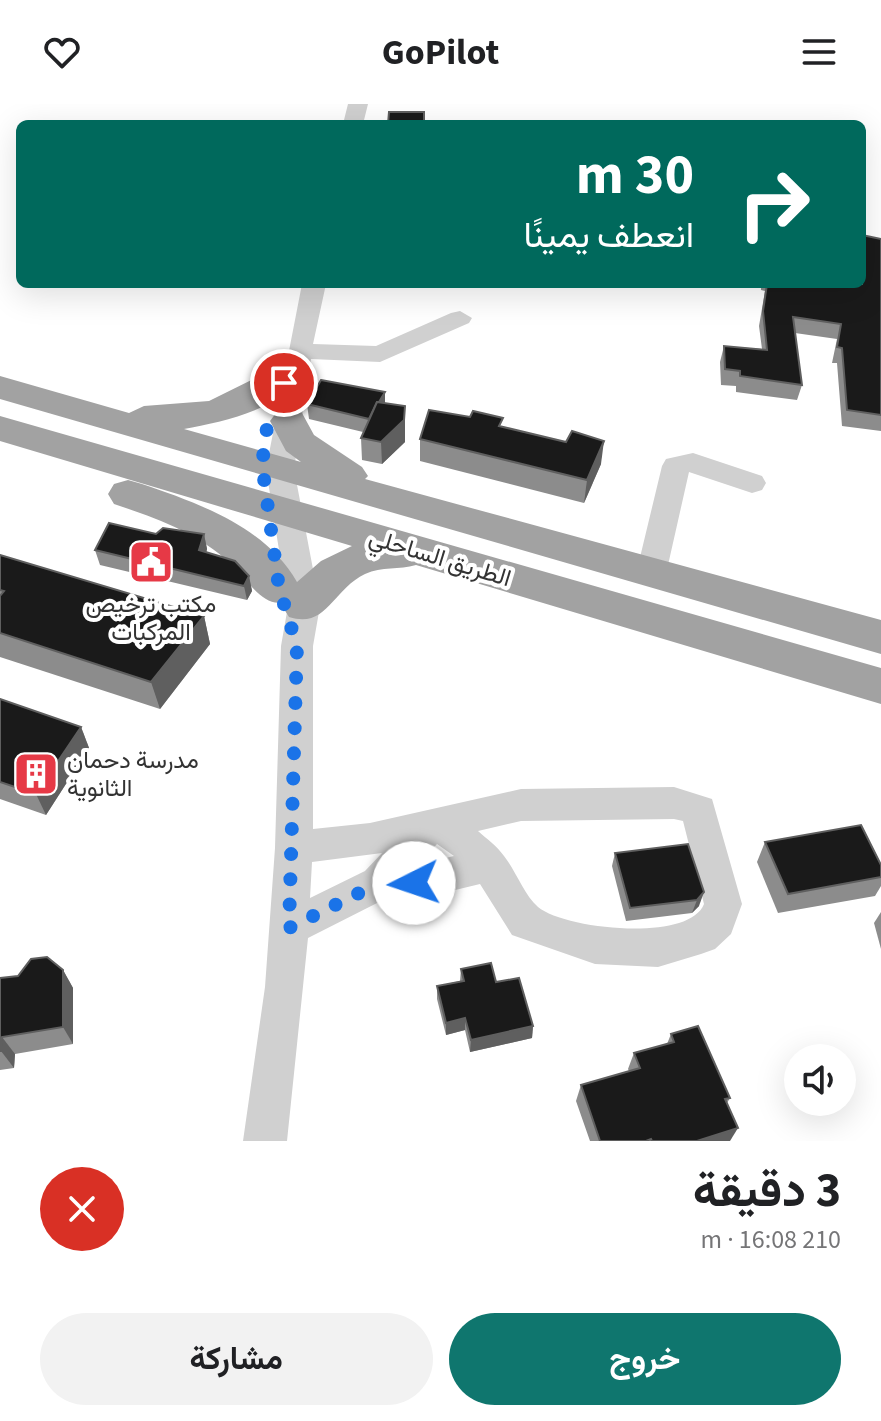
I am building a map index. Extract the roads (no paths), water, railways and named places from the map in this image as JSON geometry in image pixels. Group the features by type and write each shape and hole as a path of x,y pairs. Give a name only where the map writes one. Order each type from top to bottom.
{"highway":[{"path":"84,411 154,418 202,414 245,403 295,361"},
{"name":"الطريق الساحلي","path":"0,387 84,411 275,487 423,553 881,686"},
{"path":"289,421 299,442 380,497"},
{"name":"الطريق الساحلي","path":"0,428 56,445 275,487 380,497 881,637"},
{"path":"56,445 52,461 56,468 208,523 248,552 293,613 342,566 381,553 423,553"}],"street":[{"path":"275,487 289,421 295,361 313,288"},
{"path":"295,361 380,354 460,318"},
{"path":"265,1141 289,928 294,848 293,613 268,420 295,361"},
{"path":"651,574 676,466 693,462 752,483"},
{"path":"294,848 370,839 521,805 674,803 699,810 723,904 717,921 701,936 658,948 595,945 526,922 489,865 455,833 430,826"},
{"path":"289,928 379,883 430,826"},
{"path":"379,883 414,883 489,865"}],"place":[{"name":"مكتب ترخيص المركبات","path":"151,562"},
{"name":"مدرسة دحمان الثانوية","path":"36,774"}]}
